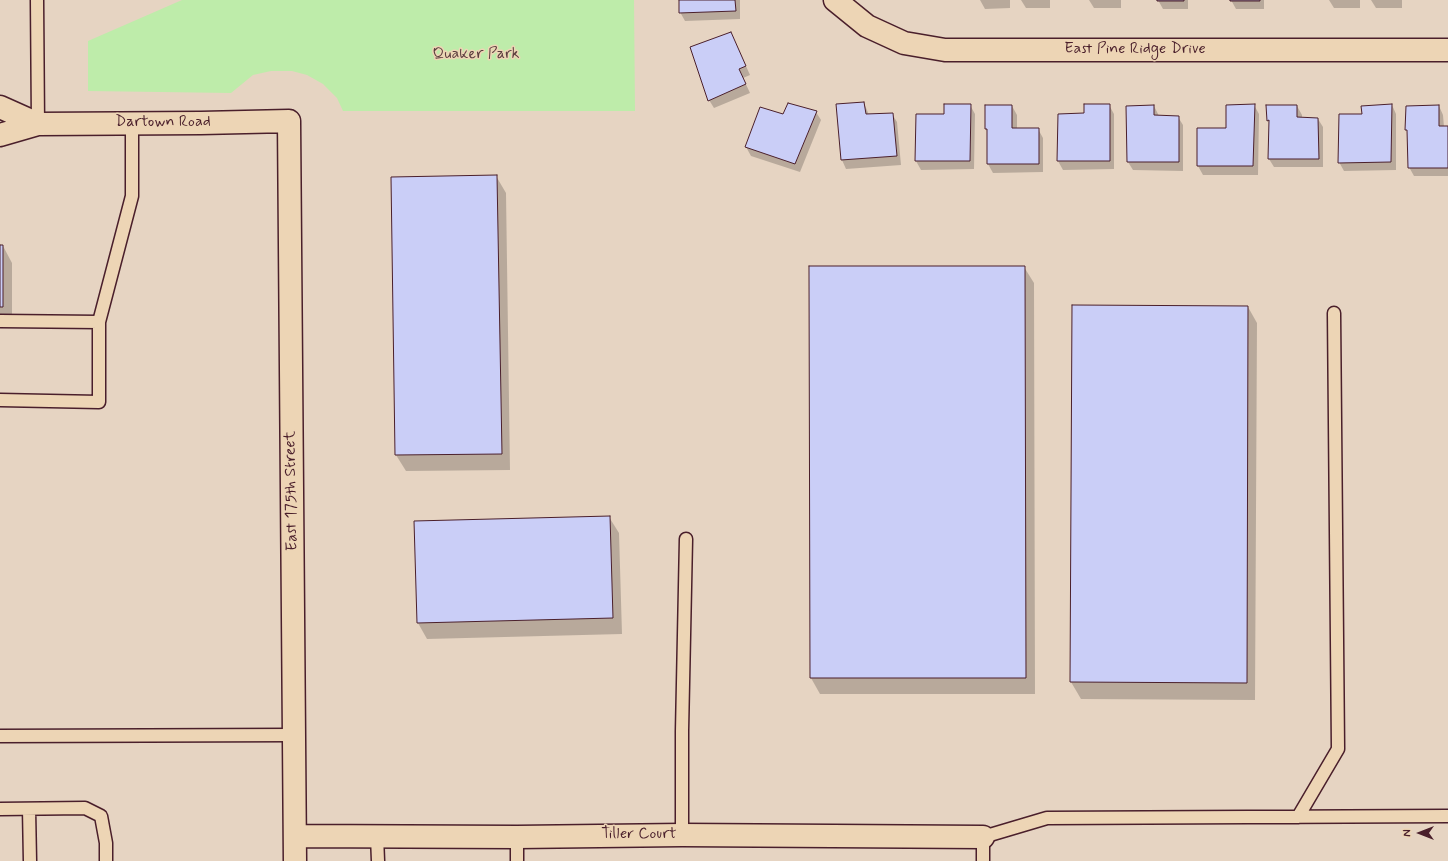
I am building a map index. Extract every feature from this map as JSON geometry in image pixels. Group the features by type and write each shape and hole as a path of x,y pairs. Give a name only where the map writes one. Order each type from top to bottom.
{"street":[{"name":"East Pine Ridge Drive","path":"835,0 867,26 904,42 945,50 1448,50"},
{"name":"Dartown Road","path":"0,107 38,124"},
{"name":"Dartown Road","path":"0,135 38,124 201,123 288,120"},
{"name":"East 175th Street","path":"288,120 295,861"},
{"name":"Tiller Court","path":"295,836 517,837 682,835 983,837"}],"lane":[{"path":"37,0 38,124"},
{"path":"0,400 99,402 98,322 132,196 132,123"},
{"path":"1298,817 1338,748 1334,313"},
{"path":"0,322 98,322"},
{"path":"682,835 682,723 686,539"},
{"path":"0,736 294,735"},
{"path":"29,808 30,861"},
{"path":"0,809 85,808 101,816 106,843 106,861"},
{"path":"983,861 983,837 1047,818 1448,816"},
{"path":"378,836 378,861"},
{"path":"517,837 518,861"}],"green space":[{"name":"Quaker Park","path":"182,0 634,0 635,111 343,111 337,98 323,84 307,75 292,71 271,71 253,75 231,93 88,91 88,41"}],"building":[{"path":"679,0 735,0 736,11 679,13"},
{"path":"1184,0 1184,1 1157,1"},
{"path":"1260,0 1260,1 1230,1"},
{"path":"731,32 746,66 739,69 746,84 708,101 690,47"},
{"path":"864,102 866,114 893,113 897,156 841,160 836,104"},
{"path":"788,103 817,111 795,164 745,147 760,107 783,114"},
{"path":"944,104 971,104 970,161 915,161 916,114 944,114"},
{"path":"1084,104 1110,104 1110,161 1057,161 1058,114 1084,113"},
{"path":"1255,104 1253,166 1197,166 1197,128 1226,128 1226,105"},
{"path":"1392,104 1391,162 1338,163 1339,114 1362,114 1361,106"},
{"path":"985,105 1012,105 1012,128 1039,128 1039,164 987,164"},
{"path":"1154,105 1154,115 1179,116 1179,162 1127,162 1126,106"},
{"path":"1266,105 1297,105 1297,117 1318,118 1319,159 1268,159 1269,120 1267,121"},
{"path":"1439,105 1439,126 1448,126 1448,168 1408,168 1407,130 1405,130 1406,106"},
{"path":"497,175 502,454 395,455 391,177"},
{"path":"0,245 3,245 3,307 0,307"},
{"path":"809,266 1025,266 1026,678 810,678"},
{"path":"1072,305 1248,306 1247,683 1070,682"},
{"path":"610,516 613,618 417,623 414,521"}]}
